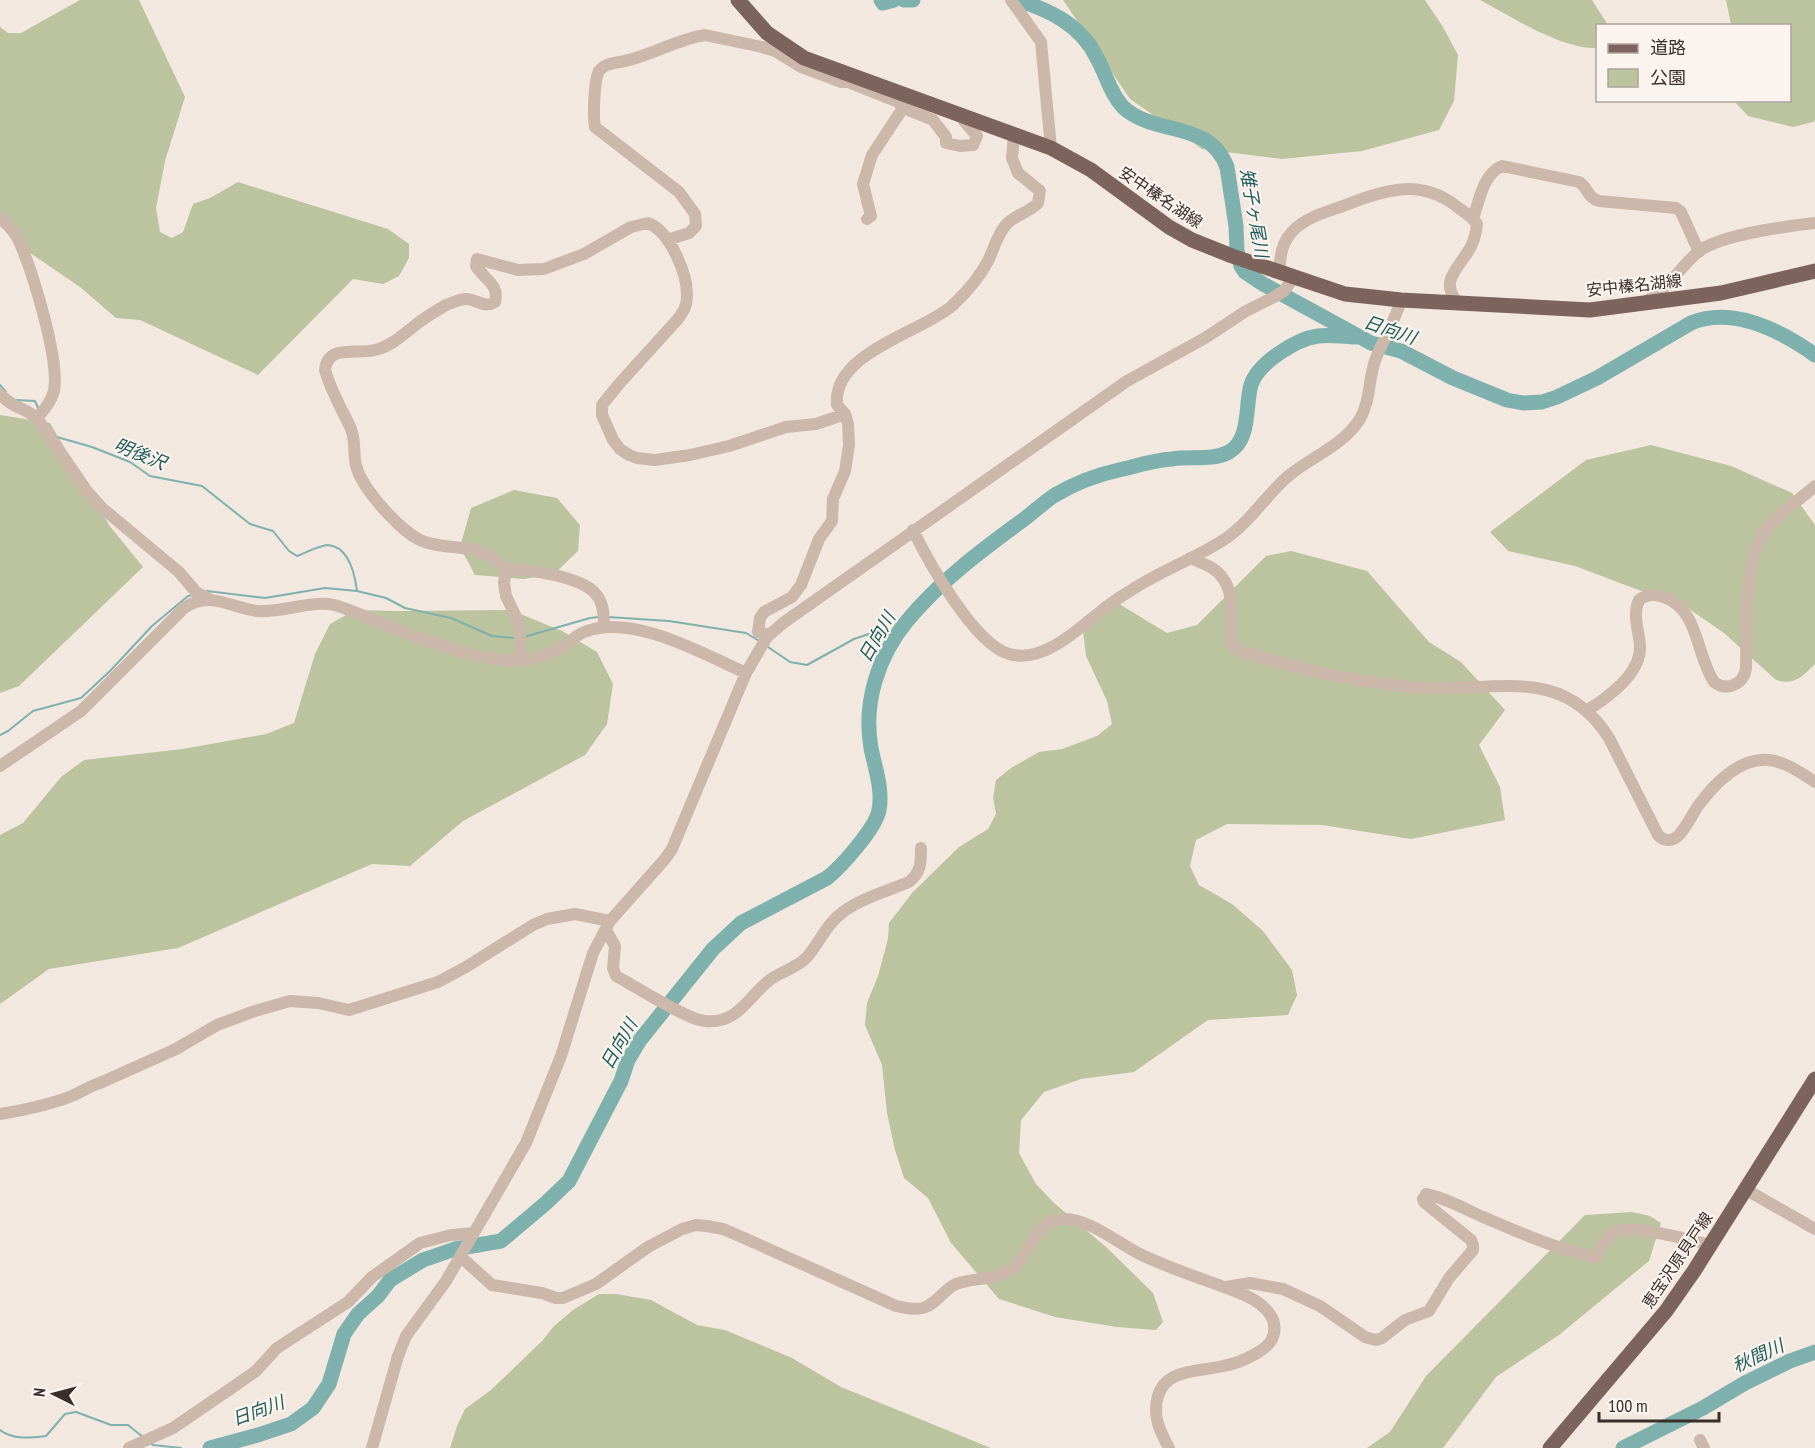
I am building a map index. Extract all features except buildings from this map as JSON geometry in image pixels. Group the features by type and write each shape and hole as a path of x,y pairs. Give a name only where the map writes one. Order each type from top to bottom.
{"main road":[{"name":"安中榛名湖線","path":"738,0 767,33 804,58 850,79 1051,147 1091,170 1169,227 1192,240 1239,259 1345,294 1401,300 1590,309 1720,293 1815,273"},
{"name":"恵宝沢原貝戸線","path":"1550,1448 1666,1311 1815,1079"}],"street":[{"path":"1011,0 1041,42 1051,147"},
{"path":"667,240 689,233 696,226 695,214 679,192 595,127 593,119 598,73 606,65 645,56 696,36 705,35 762,46 801,67 850,79 898,102 903,108 933,120 946,136 946,143 960,146 973,145 977,136 964,121 964,116"},
{"path":"867,219 871,216 862,184 872,155 903,108"},
{"path":"766,639 758,632 760,618 764,612 792,597 801,585 819,539 832,521 833,499 845,471 849,445 848,424 836,400 838,386 846,374 874,351 952,306 978,278 1005,225 1038,203 1040,191 1023,180 1014,165 1014,134"},
{"path":"1473,219 1485,182 1497,168 1502,166 1579,182 1585,186 1588,194 1594,200 1676,208 1681,212 1698,252"},
{"path":"372,1448 398,1356 406,1336 428,1308 462,1255 526,1143 561,1056 590,961 608,926 672,849 746,673 766,639 783,623 913,530 1127,381 1279,294 1286,275 1280,258 1285,240 1298,226 1315,216 1372,194 1401,190 1427,191 1449,200 1477,224 1473,240 1450,279 1452,297 1458,303"},
{"path":"0,218 17,238 38,294 48,334 54,373 54,391 47,407 37,418"},
{"path":"604,626 602,605 594,592 582,584 522,569 506,569 488,555 426,543 401,528 391,518 357,471 354,438 328,383 326,365 331,356 345,351 373,351 390,344 420,321 457,300 472,300 484,305 495,302 497,292 493,284 476,266 477,259 518,270 544,270 573,259 622,232 644,223 652,225 667,240 682,270 687,290 686,304 678,319 602,405 602,415 613,440 620,449 642,459 690,456 748,441 786,427 816,424 845,414"},
{"path":"1645,304 1650,297 1668,285 1698,252 1710,244 1761,231 1815,223"},
{"path":"913,530 930,565 949,595 976,627 1002,651 1011,654 1032,654 1063,641 1113,602 1159,573 1233,533 1286,478 1343,439 1359,420 1367,404 1375,360 1387,338 1401,300"},
{"path":"0,394 14,407 30,412 37,418 86,490 102,508 179,572 196,592 211,600"},
{"path":"1588,710 1607,697 1637,663 1640,646 1635,612 1639,600 1648,595 1670,600 1684,611 1694,629 1714,682 1721,687 1728,687 1741,681 1746,668 1750,571 1758,544 1772,523 1815,486"},
{"path":"1190,558 1212,568 1226,580 1230,593 1232,643 1237,649 1296,667 1383,684 1417,687 1523,686 1563,695 1588,710 1600,723 1662,839 1673,840 1679,836 1708,794 1726,776 1741,766 1762,760 1776,762 1815,782"},
{"path":"506,569 504,583 506,596 519,623 520,659"},
{"path":"0,766 81,711 184,608 201,600 211,600 258,611 331,604 442,645 503,660 548,654 584,632 604,626 621,627 653,634 746,673"},
{"path":"608,926 615,946 613,968 616,976 693,1018 714,1022 736,1013 768,981 800,963 832,921 844,911 914,878 920,866 921,849"},
{"path":"0,1114 25,1110 74,1095 88,1086 100,1083 176,1049 217,1025 255,1011 290,1001 318,1003 350,1010 438,982 533,925 547,919 575,914 608,926"},
{"path":"1745,1189 1815,1229"},
{"path":"1225,1287 1250,1283 1284,1289 1320,1306 1365,1337 1376,1340 1382,1338 1397,1325 1430,1311 1449,1278 1473,1250 1471,1240 1424,1202 1426,1194 1542,1241 1590,1256 1597,1256 1602,1245 1611,1235 1623,1230 1649,1232 1710,1245"},
{"path":"462,1255 492,1285 563,1298 596,1284 672,1233 696,1226 707,1226 723,1229 896,1306 913,1309 929,1305 955,1284 1002,1275 1014,1267 1043,1225 1051,1220 1063,1218 1086,1224 1143,1256 1261,1303 1270,1313 1273,1321 1271,1341 1265,1348 1242,1361 1184,1373 1165,1382 1158,1393 1155,1413 1168,1448"},
{"path":"129,1448 173,1428 256,1371 277,1348 348,1302 372,1277 420,1243 451,1235 472,1236"}],"green space":[{"path":"80,0 139,0 185,97 165,161 156,208 160,232 172,238 183,232 193,204 210,198 238,182 388,229 409,244 409,258 399,276 383,284 353,279 258,375 140,320 116,318 80,287 20,246 0,223 0,27 8,33 21,33"},
{"path":"1063,0 1425,0 1458,55 1454,101 1439,130 1362,151 1282,159 1202,149 1130,99"},
{"path":"1480,0 1592,0 1607,24 1596,24 1596,48 1568,43 1537,31"},
{"path":"1726,0 1815,0 1815,120 1813,122 1793,127 1748,116 1735,102 1791,102 1791,24 1731,24"},
{"path":"0,415 50,423 109,525 143,567 19,686 0,693"},
{"path":"1651,445 1731,466 1792,493 1815,525 1815,664 1798,679 1788,682 1776,680 1724,633 1689,609 1575,566 1508,551 1490,532 1586,460"},
{"path":"514,490 557,498 580,525 578,551 554,574 524,579 475,575 460,547 471,508"},
{"path":"1291,551 1367,571 1429,642 1461,662 1505,710 1479,745 1500,787 1505,820 1411,839 1322,825 1227,824 1196,840 1190,866 1199,885 1232,904 1263,931 1292,970 1297,995 1288,1015 1208,1020 1134,1072 1081,1079 1044,1092 1021,1120 1019,1153 1036,1184 1153,1293 1163,1322 1156,1330 1117,1327 1055,1317 999,1299 951,1243 928,1198 904,1178 895,1150 887,1113 882,1065 865,1025 867,1003 878,976 888,939 889,923 912,893 959,847 988,829 996,814 993,798 996,780 1011,768 1039,752 1062,749 1097,736 1112,724 1107,701 1086,656 1083,631 1111,599 1167,633 1197,625 1266,556"},
{"path":"355,610 511,610 562,631 597,652 613,684 607,724 585,755 463,821 410,866 372,864 178,948 49,969 0,1004 0,835 23,823 61,777 84,760 183,749 266,734 294,723 315,654 330,624"},
{"path":"1632,1212 1650,1216 1661,1223 1649,1261 1559,1335 1496,1377 1443,1448 1367,1448 1390,1432 1426,1376 1585,1215"},
{"path":"599,1294 616,1294 651,1300 697,1325 725,1330 792,1358 841,1387 991,1448 450,1448 465,1409 491,1390 542,1341 554,1326 573,1310"}],"waterway":[{"name":"雉子ヶ尾川","path":"881,0 883,3 894,0"},
{"name":"雉子ヶ尾川","path":"904,0 913,0"},
{"name":"雉子ヶ尾川","path":"1017,0 1053,14 1082,36 1097,58 1111,90 1123,107 1150,122 1195,135 1208,142 1219,152 1227,167 1236,226 1237,251 1245,272 1371,343 1401,351 1453,378 1507,400 1523,403 1542,402 1557,397 1597,378 1691,323 1707,319 1723,317 1756,324 1787,337 1815,355"},
{"name":"日向川","path":"210,1448 291,1424 313,1408 329,1384 344,1334 358,1314 378,1296 390,1280 423,1260 455,1249 501,1241 546,1203 569,1181 640,1040 713,949 741,923 827,878 857,847 872,827 880,802 869,731 871,697 875,681 888,649 897,635 933,593 992,543 1051,498 1071,487 1105,473 1159,460 1201,458 1229,452 1241,439 1246,422 1251,385 1261,368 1279,353 1309,338 1328,335 1359,337"},
{"name":"明後沢","path":"0,385 6,392"},
{"name":"明後沢","path":"17,400 35,401 39,410"},
{"name":"明後沢","path":"57,437 92,447 130,462 150,476 202,486 250,524 273,531 289,551 297,556 325,545 335,547 346,556 350,563 357,591"},
{"name":"明後沢","path":"207,591 265,598 325,588 357,591 386,598 405,608 451,618 492,636 515,638"},
{"path":"0,735 33,711 81,698 152,626 188,596 193,595"},
{"path":"524,637 599,617"},
{"path":"608,617 669,621 746,633 761,642"},
{"path":"768,647 790,662 807,665 854,639 869,634 896,635"},
{"name":"秋間川","path":"1623,1448 1703,1408 1745,1383 1790,1361 1815,1352"},
{"path":"0,1430 16,1437 46,1436 65,1414 76,1412 111,1425 128,1425 143,1437"},
{"path":"150,1443 181,1448"}]}
